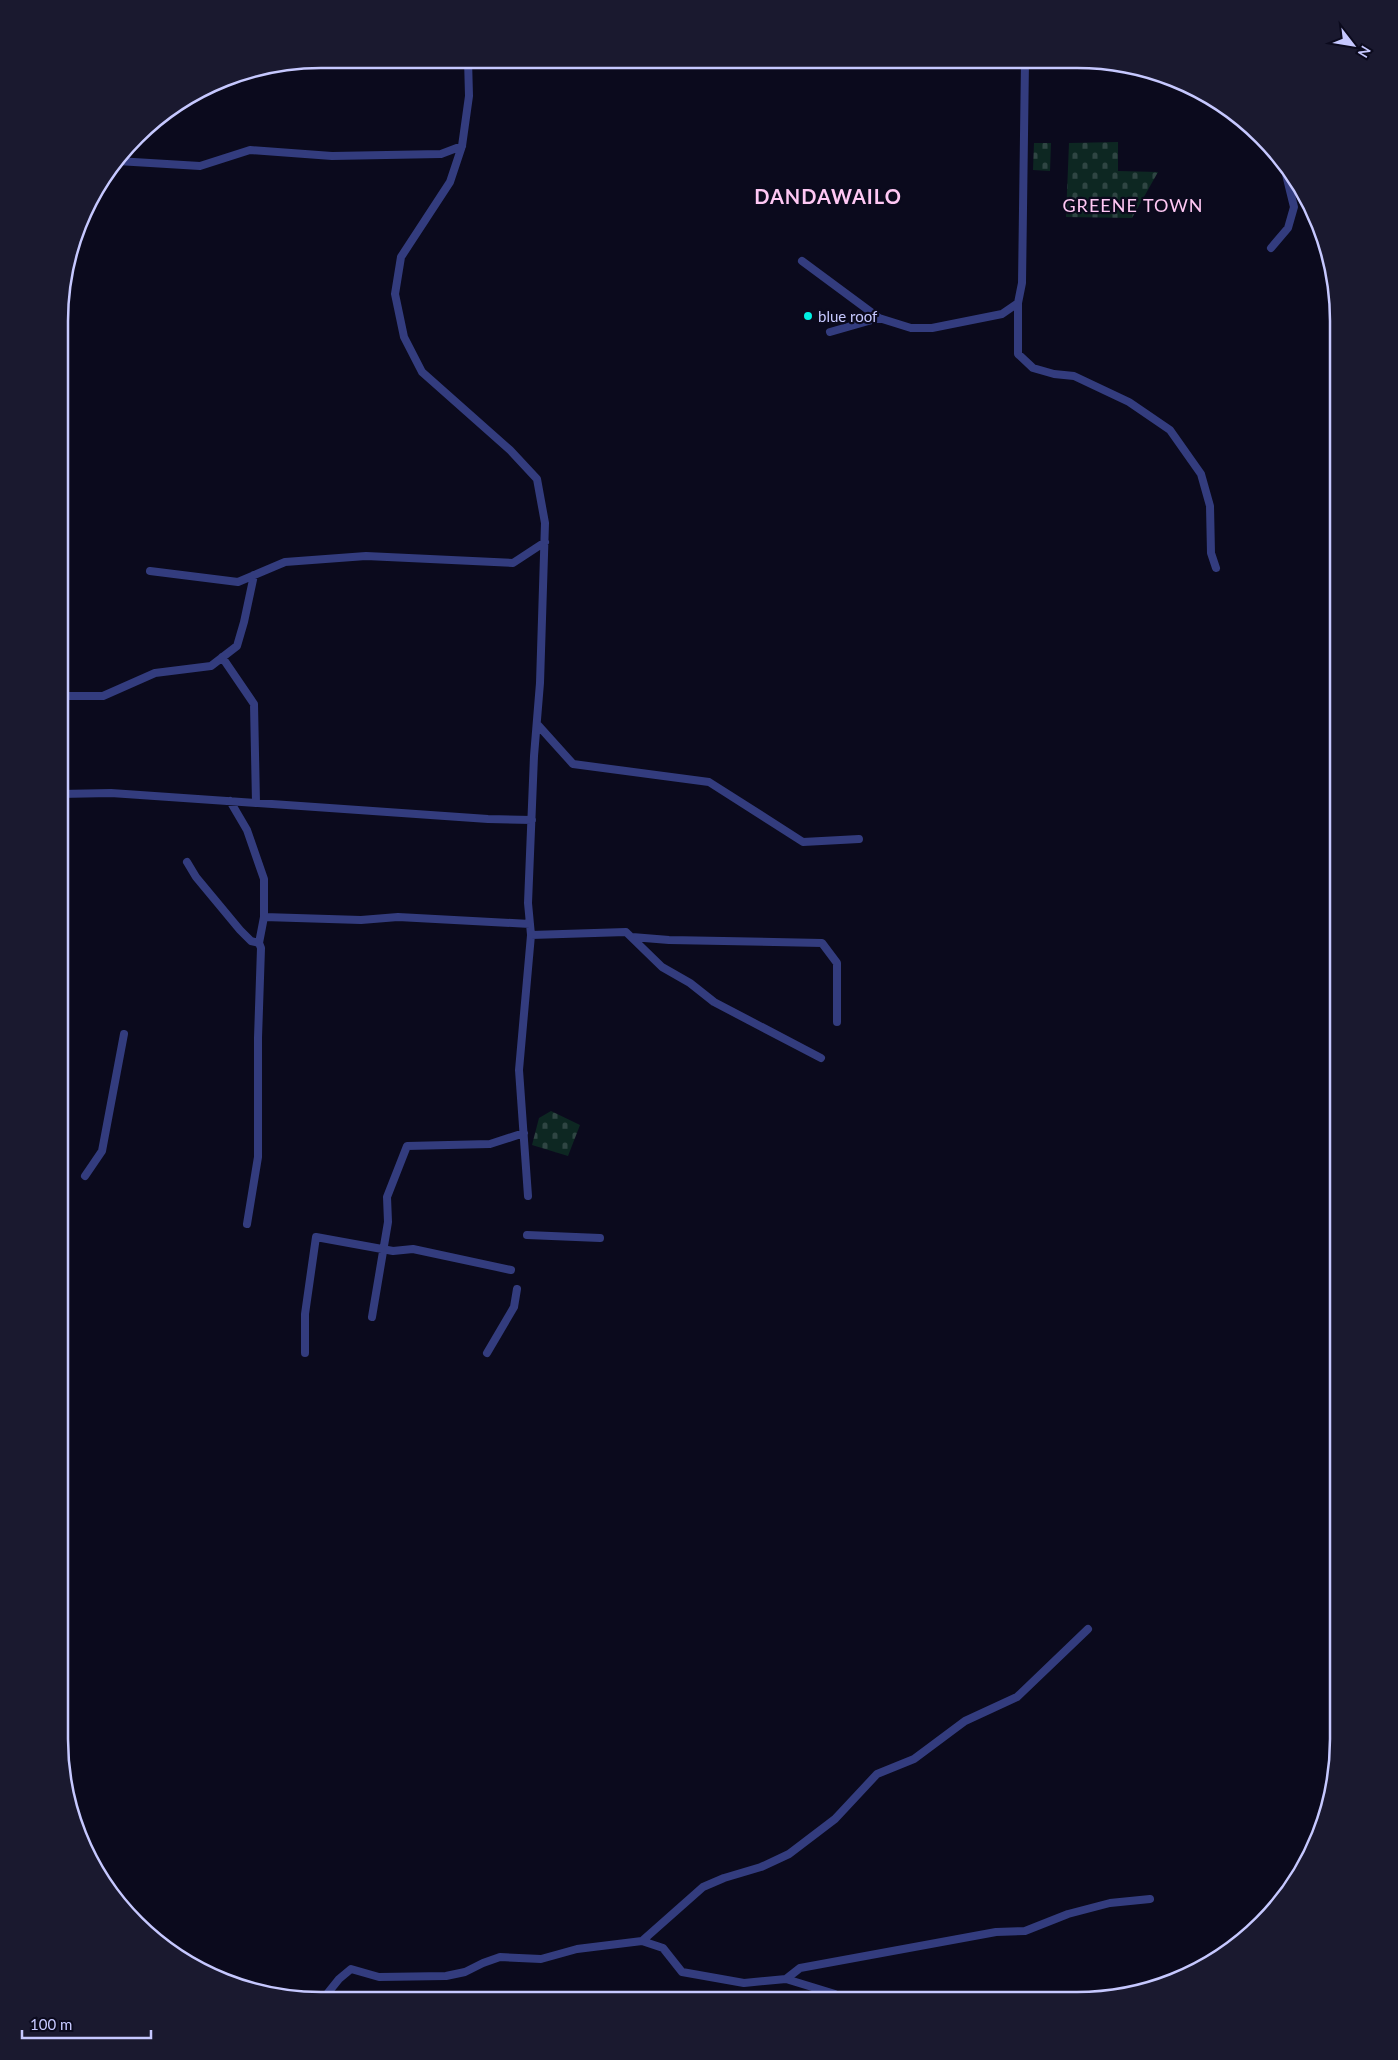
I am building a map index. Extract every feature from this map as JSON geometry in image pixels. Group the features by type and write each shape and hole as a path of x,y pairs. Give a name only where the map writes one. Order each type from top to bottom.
{"street":[{"path":"468,68 470,96 462,146 450,182 401,257 395,294 404,337 422,372 510,450 537,479 545,523 528,903 530,935 519,1070 528,1196"},
{"path":"1025,68 1022,283 1018,303 1018,354 1033,368 1054,374 1074,376 1129,402 1170,430 1201,474 1210,506 1211,553 1216,568"},
{"path":"124,161 200,166 250,150 332,156 422,155 441,154 462,146"},
{"path":"1271,248 1288,228 1294,207 1287,179"},
{"path":"802,261 879,318 911,328 932,328 1002,314 1018,303"},
{"path":"830,332 879,318"},
{"path":"150,572 238,582 285,562 366,556 513,563 545,542"},
{"path":"68,696 103,696 155,673 211,666 237,646 254,575"},
{"path":"222,657 254,704 256,802"},
{"path":"537,724 573,764 709,782 804,842 860,838"},
{"path":"68,794 111,793 532,820"},
{"path":"230,801 247,830 264,879 264,917 259,942 258,1157 247,1224"},
{"path":"187,862 196,877 240,930 251,940 259,942"},
{"path":"264,917 361,920 398,917 530,924"},
{"path":"530,935 626,932 662,967 690,983 714,1002 821,1058"},
{"path":"632,938 822,943 837,964 837,1022"},
{"path":"85,1176 102,1151 124,1034"},
{"path":"372,1317 388,1222 387,1197 407,1146 490,1144 524,1133"},
{"path":"527,1235 600,1238"},
{"path":"305,1353 305,1314 316,1236 393,1252 413,1249 511,1270"},
{"path":"487,1353 514,1308 517,1289"},
{"path":"642,1941 703,1887 724,1878 761,1867 789,1854 835,1819 877,1774 914,1759 965,1721 1017,1697 1088,1629"},
{"path":"786,1979 800,1968 996,1932 1025,1931 1068,1914 1110,1903 1150,1899"},
{"path":"329,1992 339,1979 351,1969 379,1977 446,1976 465,1972 500,1957 541,1959 577,1949 642,1941 663,1948 682,1972 744,1983 786,1979 828,1992"}],"green space":[{"path":"1118,142 1118,171 1158,172 1132,218 1066,217 1069,143"},
{"path":"1034,143 1051,143 1050,171 1033,170"},
{"path":"551,1111 580,1125 568,1156 532,1145 539,1118"}],"place":[{"name":"blue roof","path":"808,316"}],"district":[{"name":"DANDAWAILO","path":"828,196"},
{"name":"GREENE TOWN","path":"1133,205"}]}
